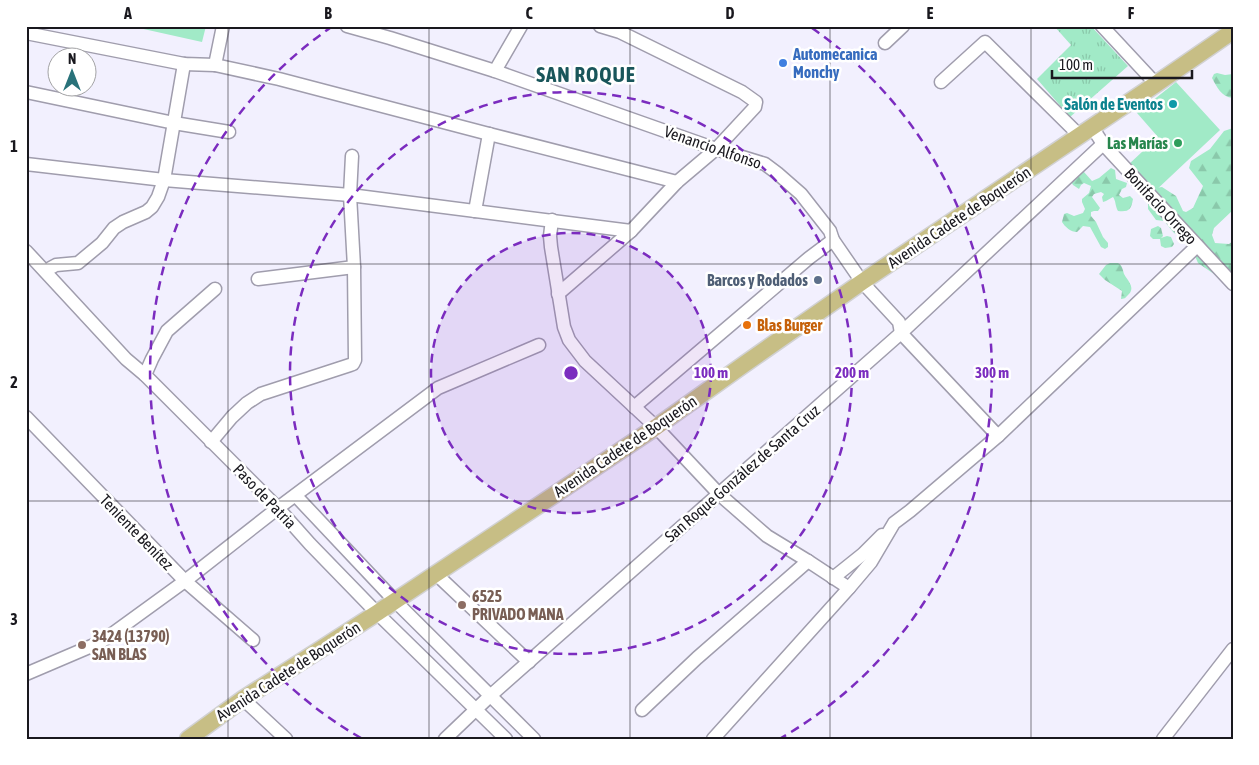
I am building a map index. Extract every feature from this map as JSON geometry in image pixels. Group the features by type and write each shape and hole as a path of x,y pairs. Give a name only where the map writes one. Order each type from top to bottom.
{"main road":[{"name":"Avenida Cadete de Boquerón","path":"188,739 243,699 377,613 656,427 862,282 1233,30"}],"street":[{"path":"215,65 223,26"},
{"name":"Venancio Alfonso","path":"347,26 495,71 716,149 765,164 801,194 830,231 833,240 862,282 899,322 901,333 998,436"},
{"path":"495,71 521,26"},
{"path":"558,294 631,231 677,182 716,149 755,107 756,102 742,92 680,61 620,32 600,26"},
{"path":"885,43 903,26"},
{"path":"1102,26 1156,84"},
{"path":"26,33 184,64 215,65 280,79 677,182"},
{"name":"Bonifacio Orrego","path":"941,82 985,42 1103,144 1233,284"},
{"path":"45,271 56,265 78,262 102,243 114,228 152,207 164,180 184,64"},
{"path":"26,92 174,123 229,132"},
{"path":"475,211 489,134"},
{"name":"San Roque González de Santa Cruz","path":"445,739 476,708 901,333 1103,144"},
{"path":"212,442 232,417 247,403 261,394 352,364 355,360 354,267 350,195 352,156"},
{"path":"26,164 164,180 350,195 631,231"},
{"path":"552,220 551,247 564,327 569,340 585,361 656,427 719,494 767,536 849,588"},
{"path":"634,407 809,258 833,240"},
{"path":"833,578 863,554 894,523 998,436 1197,246"},
{"name":"Paso de Patria","path":"26,251 126,359 145,375 278,508 377,613 506,739"},
{"path":"258,279 354,267"},
{"path":"145,375 167,331 215,289"},
{"path":"26,674 101,642 185,581 278,508 438,388 539,345"},
{"name":"Teniente Benítez","path":"26,417 185,581 253,640"},
{"path":"296,496 395,601 534,739"},
{"path":"713,739 871,562 892,525"},
{"path":"642,710 697,658 808,561"},
{"path":"436,574 529,662"},
{"path":"1163,739 1233,650"},
{"path":"243,699 286,739"}],"green space":[{"path":"130,26 206,26 202,42"},
{"path":"1054,26 1091,26 1128,66 1070,117 1037,79 1071,45"},
{"path":"1217,73 1233,74 1233,98 1222,94 1218,88 1212,78"},
{"name":"Las Marías","path":"1176,82 1220,130 1153,193 1128,165 1158,137 1137,113"},
{"path":"1233,128 1233,210 1214,228 1212,235 1215,243 1229,244 1233,241 1233,284 1230,285 1198,263 1188,240 1174,233 1164,221 1156,220 1148,209 1148,194 1155,188 1162,187 1176,196 1183,211 1186,212 1193,208 1203,186 1189,168 1191,161 1210,149 1224,131"},
{"path":"1111,168 1115,170 1116,179 1127,183 1119,195 1123,198 1130,196 1133,199 1129,210 1118,211 1113,197 1103,202 1102,197 1104,194 1101,192 1094,194 1092,197 1100,208 1098,211 1091,212 1091,216 1108,243 1108,247 1105,249 1101,247 1090,227 1083,226 1075,232 1068,229 1062,222 1064,214 1067,213 1074,216 1083,213 1085,209 1082,199 1089,193 1091,186 1084,183 1079,189 1073,185 1069,178 1080,169 1092,181"},
{"path":"1158,226 1161,228 1163,236 1161,238 1171,237 1174,244 1172,247 1165,248 1161,246 1160,239 1153,239 1150,236 1151,229"},
{"path":"1110,263 1118,263 1120,265 1130,284 1131,290 1124,298 1121,299 1122,291 1099,274"}],"place":[{"name":"Automecanica Monchy","path":"783,63"},
{"name":"Salón de Eventos","path":"1173,104"},
{"name":"Las Marías","path":"1178,143"},
{"name":"Barcos y Rodados","path":"818,280"},
{"name":"Blas Burger","path":"747,325"},
{"name":"6525 PRIVADO MANA","path":"462,605"},
{"name":"3424 (13790) SAN BLAS","path":"82,645"}],"district":[{"name":"SAN ROQUE","path":"586,74"}]}
